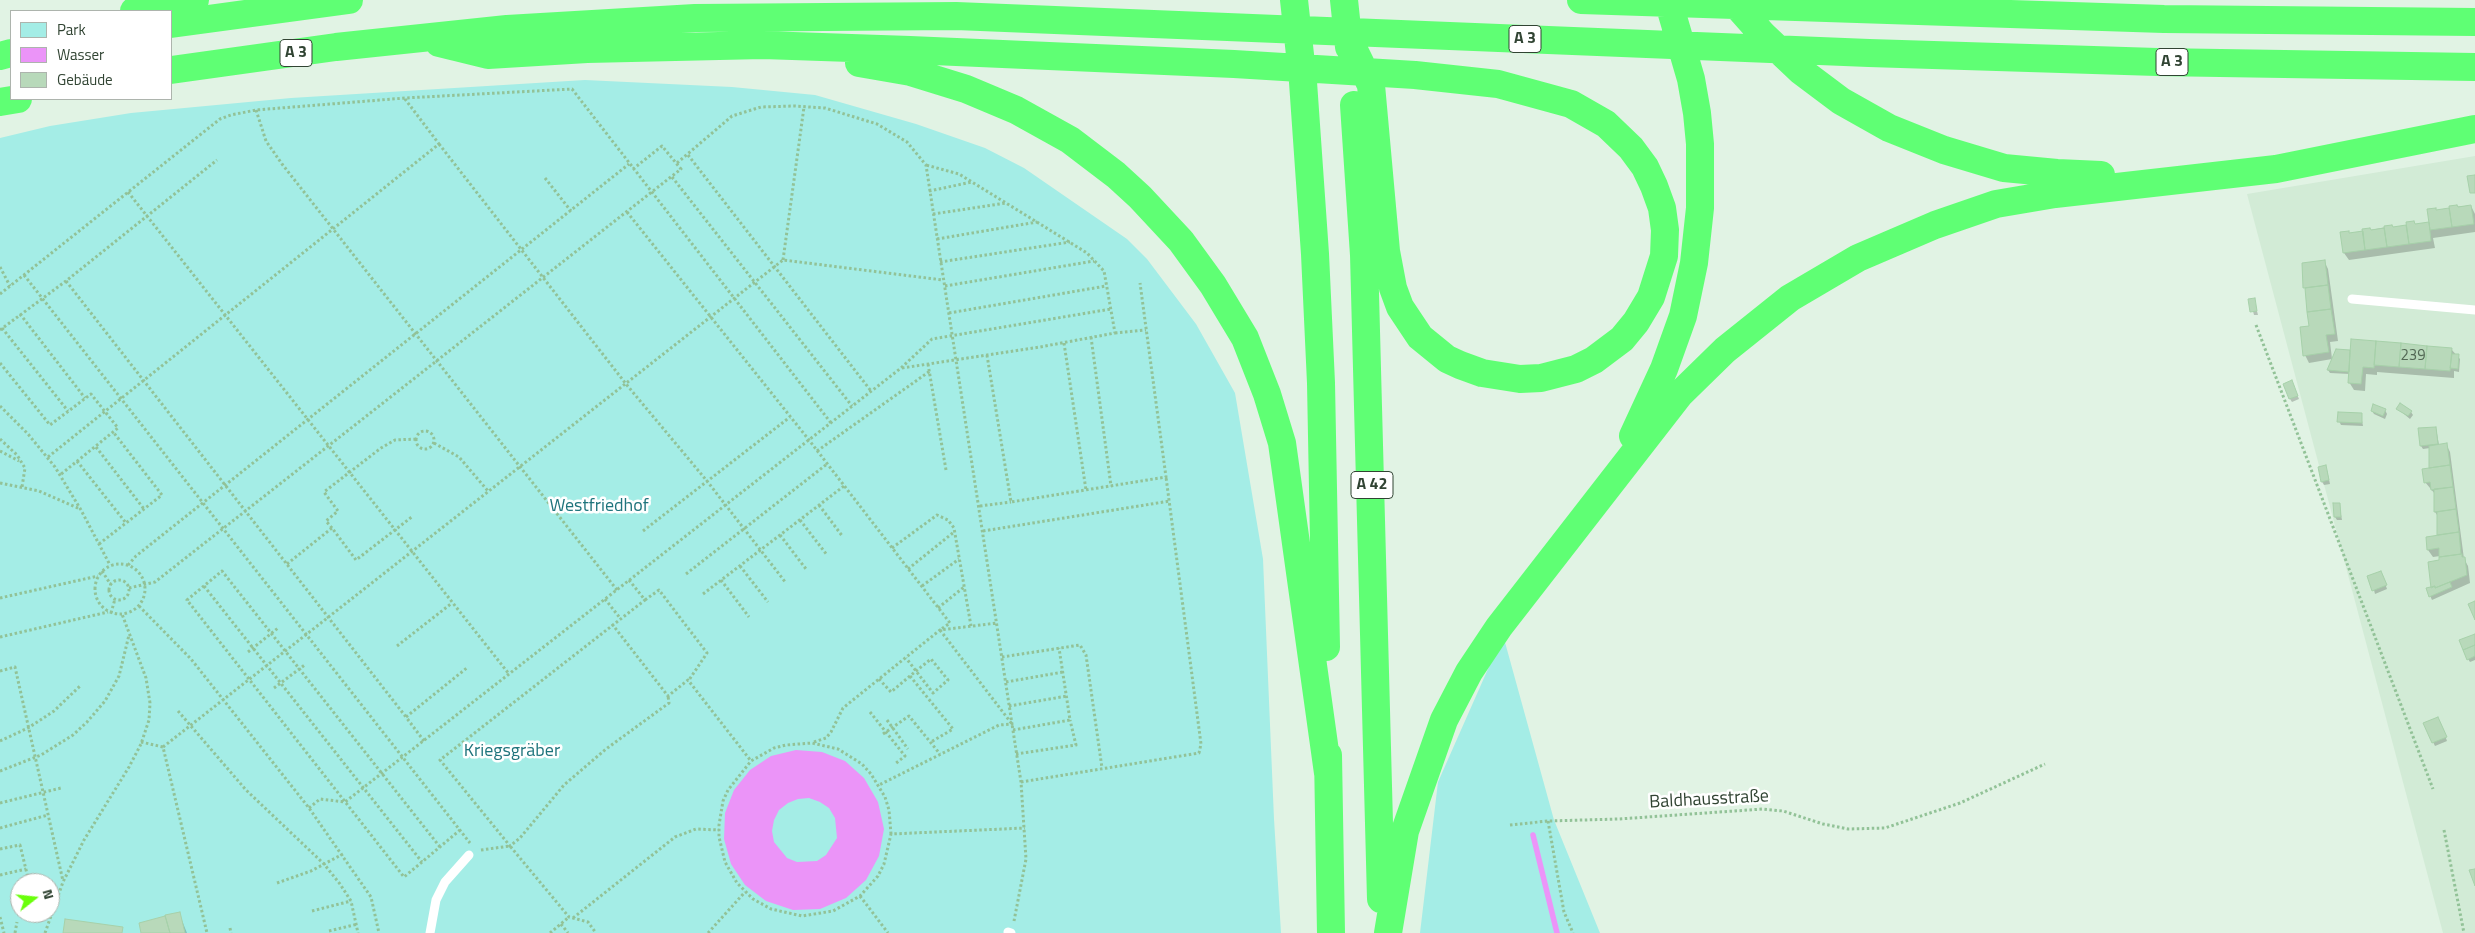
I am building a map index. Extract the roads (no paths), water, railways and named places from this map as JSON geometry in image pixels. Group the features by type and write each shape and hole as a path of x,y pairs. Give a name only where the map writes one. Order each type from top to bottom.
{"highway":[{"path":"140,10 196,0"},
{"path":"172,24 349,0"},
{"path":"1294,0 1309,167 1321,383 1331,933"},
{"name":"A 42","path":"1344,0 1364,255 1383,933"},
{"path":"1581,0 2164,19 2475,22"},
{"path":"1609,484 1664,369 1683,316 1694,263 1700,208 1700,144 1690,79 1668,0"},
{"path":"1732,0 1763,35 1800,71 1841,101 1889,128 1944,150 2004,168 2181,180"},
{"name":"A 3","path":"172,70 336,47 508,29 695,18 956,16 1869,53 2167,62 2475,67"},
{"path":"420,38 488,55 763,45 1234,64 1415,75 1498,84 1571,104 1606,124 1630,148 1645,167 1662,208 1665,230 1664,256 1659,278 1651,297 1636,322 1622,338 1594,360 1576,369 1541,378 1501,378 1482,374 1447,359 1420,337 1410,324 1393,288 1386,251 1371,85 1348,38"},
{"path":"706,47 766,56 883,66 943,81 986,98 1070,140 1091,155 1140,197 1181,241 1213,285 1245,338 1268,394 1282,443 1328,773"},
{"path":"1388,933 1405,831 1444,720 1469,672 1499,626 1680,394 1725,350 1790,298 1858,258 1935,225 1996,204 2055,194 2276,168 2475,128"}],"lane":[{"path":"2352,299 2475,310"},
{"path":"430,933 436,900 444,882 473,853"}],"water":[{"path":"796,750 822,752 845,761 864,778 878,802 884,829 879,856 866,880 846,898 820,909 793,910 766,901 745,885 731,864 724,839 725,813 734,790 750,770 771,756","holes":["809,798 829,808 835,818 837,838 826,855 817,861 797,862 787,858 774,842 772,831 774,820 779,810 788,803 798,799"]}],"waterway":[{"path":"1533,835 1557,933"}],"park label":[{"name":"Westfriedhof","path":"599,507"},
{"name":"Kriegsgräber","path":"512,752"}]}
